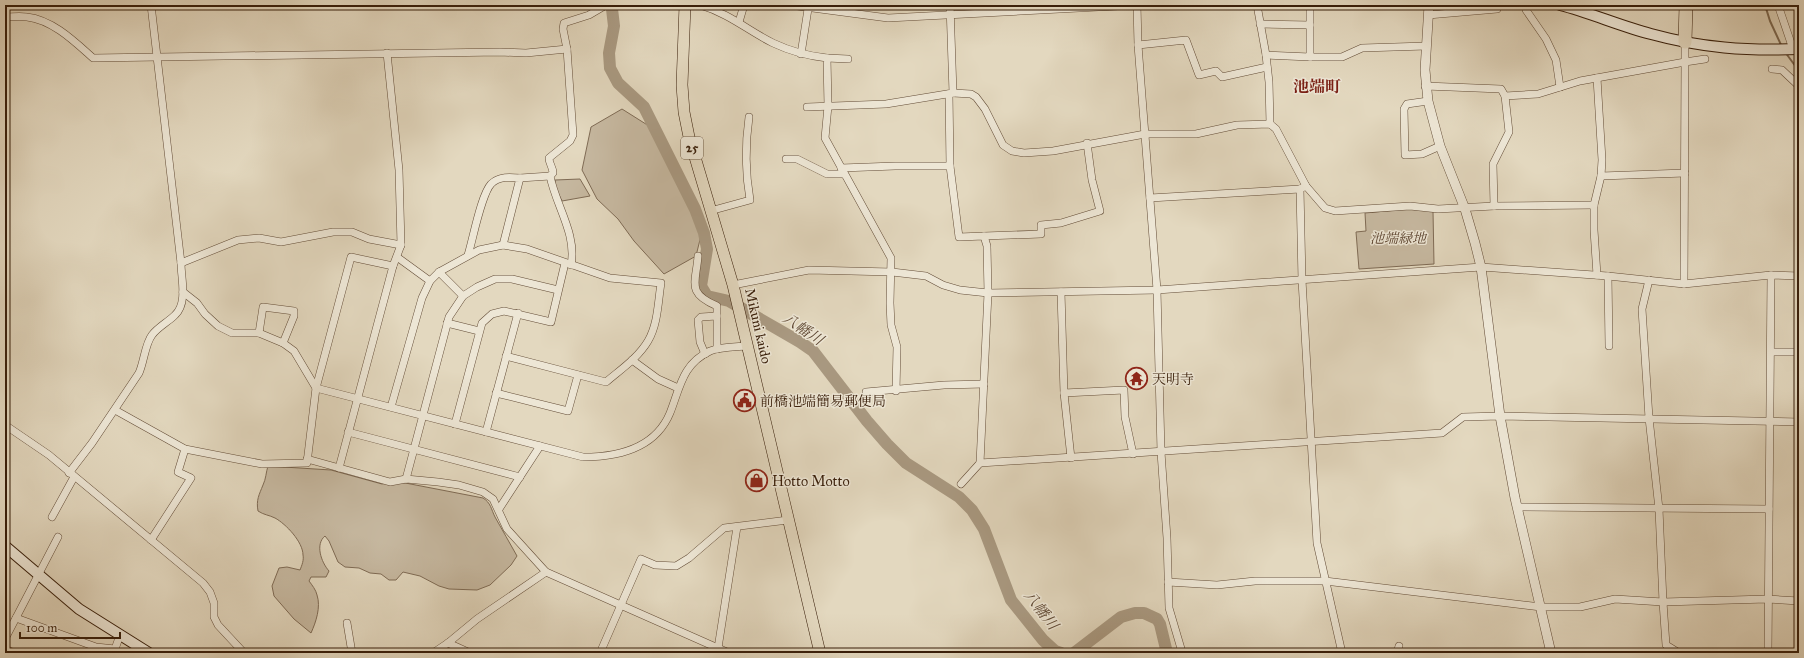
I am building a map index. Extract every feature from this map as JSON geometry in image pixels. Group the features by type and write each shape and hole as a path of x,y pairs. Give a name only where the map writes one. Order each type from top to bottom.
{"highway":[{"path":"1685,42 1686,5"}],"main road":[{"name":"Mikuni kaido","path":"685,5 682,85 684,112 689,137 733,285 820,653"},
{"path":"1560,5 1580,10 1649,34 1714,48 1773,50 1794,49"},
{"path":"5,546 79,610 149,653"}],"street":[{"path":"52,517 72,475 139,373 144,361 146,347 152,336 177,313 181,306 183,292 181,263 152,5"},
{"path":"700,5 727,15 773,43 801,54 826,58 848,59"},
{"path":"739,22 744,5"},
{"path":"790,5 888,18 1137,5 1138,45 1157,290 1161,452 1169,608 1180,652 1190,653"},
{"path":"950,5 950,166 958,236 1041,234 1042,225 1061,223 1100,211 1092,180 1087,143"},
{"path":"1257,5 1266,55 1270,124"},
{"path":"1310,5 1310,57"},
{"path":"1429,5 1425,86 1440,146 1466,209 1481,268 1500,416 1517,507 1551,653"},
{"path":"1526,5 1526,10 1546,39 1556,60 1560,87"},
{"path":"1778,5 1794,49"},
{"path":"455,424 482,323 492,314 504,311 518,313 551,322 558,290 573,255 566,220 552,186 550,176 553,173 553,169 549,158 570,141 573,135 567,49 563,29 564,23 588,15 604,6"},
{"path":"801,54 808,8"},
{"path":"1428,15 1497,9"},
{"path":"5,17 29,17 46,23 69,36 93,58 387,53 526,53 567,49"},
{"path":"1260,24 1310,25"},
{"path":"1138,45 1186,40 1199,75 1216,71 1222,77 1267,67"},
{"path":"1684,284 1685,42"},
{"path":"1266,55 1310,57 1342,56 1362,48 1426,46"},
{"path":"339,468 393,266 401,245 399,170 387,53"},
{"path":"826,58 828,106 825,138 891,258 892,272 890,303 892,326 897,347 896,391"},
{"path":"1505,96 1538,94 1597,78 1705,59"},
{"path":"1772,69 1782,70 1799,86"},
{"path":"1597,78 1602,160 1601,176 1594,205 1597,275"},
{"path":"1425,86 1501,89 1505,96 1508,132 1493,164 1494,206"},
{"path":"807,107 886,104 951,94 971,94 976,97 985,109 1003,145 1012,151 1036,153 1087,143 1108,142 1145,134 1196,134 1237,125 1270,124 1276,129 1303,187 1325,208 1335,211 1410,206 1438,209 1466,209 1494,206 1594,205"},
{"path":"1428,101 1407,104 1404,109 1405,155 1422,154 1440,146"},
{"path":"710,211 750,200 746,176 745,143 749,117"},
{"path":"786,159 796,159 827,174 842,171 950,166"},
{"path":"1601,176 1685,173"},
{"path":"468,255 484,195 491,183 506,176 520,178 550,176"},
{"path":"503,245 520,178"},
{"path":"1150,198 1303,187"},
{"path":"1303,187 1302,280 1317,543 1342,653"},
{"path":"181,263 238,240 245,239 259,238 281,242 333,232 352,232 369,239 401,245"},
{"path":"961,484 980,463 988,293 987,246 984,236"},
{"path":"391,407 422,298 430,281 438,272 468,255 479,250 503,245 527,249 610,278 661,283 655,322 648,340 632,360 606,382 506,356"},
{"path":"698,256 695,288 700,298 717,306 718,349"},
{"path":"115,410 185,449 262,464 307,463 316,388 351,257 393,266"},
{"path":"397,257 430,281"},
{"path":"733,285 809,270 892,272 926,276 943,286 960,290 988,293 1157,290 1481,268 1597,275 1684,284 1772,275 1799,276"},
{"path":"438,272 462,296"},
{"path":"1768,653 1767,599 1771,422 1772,275"},
{"path":"1608,276 1609,346"},
{"path":"406,479 447,323 462,296 495,279 512,279 558,290"},
{"path":"1649,280 1642,309 1649,418 1659,508 1666,645 1679,653"},
{"path":"183,292 197,303 205,314 218,326 232,333 259,333 283,343 294,351 316,388 583,457 617,455 632,450 654,437 663,426 670,413 678,388 686,370 705,354 718,349 747,346"},
{"path":"1061,292 1064,393 1071,458"},
{"path":"259,333 263,307 294,310 294,316 283,343"},
{"path":"486,432 518,313"},
{"path":"705,354 700,342 698,320 701,317 717,316"},
{"path":"447,323 479,331"},
{"path":"1771,352 1799,352"},
{"path":"632,360 658,379 678,388"},
{"path":"496,393 568,411 578,375"},
{"path":"866,392 896,391 944,385 984,384"},
{"path":"1064,393 1124,390 1125,417 1133,454"},
{"path":"980,463 1442,433 1463,417 1649,418 1799,422"},
{"path":"5,425 49,455 203,583 214,603 214,617 218,625 244,653"},
{"path":"348,432 520,477"},
{"path":"499,509 540,446"},
{"path":"151,540 191,478 178,472 185,449"},
{"path":"308,459 390,482 406,479 459,485 477,490 493,499 499,509 507,529 546,572 728,653"},
{"path":"1517,507 1769,509"},
{"path":"600,653 622,606 641,559 655,565 676,566 689,558 724,528 788,520"},
{"path":"718,648 737,527"},
{"path":"5,639 58,537"},
{"path":"433,653 448,643 477,619 546,572"},
{"path":"1168,582 1217,585 1255,581 1325,581 1541,607 1580,607 1615,599 1663,602 1767,599 1799,601"},
{"path":"16,618 96,647 115,649 120,635"},
{"path":"347,623 352,653"},
{"path":"448,643 470,653"},
{"path":"5,648 14,653"}],"green space":[{"path":"622,109 649,126 667,156 678,186 704,223 696,256 664,274 634,241 618,219 597,199 582,170 591,127"},
{"path":"580,179 590,196 562,201 555,187 555,180"},
{"name":"池端緑地","path":"1408,209 1433,211 1434,264 1359,269 1356,232 1366,231 1365,213"},
{"path":"268,466 331,470 382,484 395,481 483,498 489,504 517,556 511,565 490,585 477,590 449,589 439,586 420,576 403,572 396,580 389,580 381,574 370,573 359,568 345,567 338,562 329,541 325,536 320,544 320,553 329,571 326,577 311,577 309,581 316,591 318,600 316,619 311,633 294,619 274,596 272,586 279,568 287,567 300,570 303,557 302,550 297,539 289,529 275,518 258,511 258,498 265,480"}],"waterway":[{"name":"八幡川","path":"610,5 612,9 614,26 609,53 610,68 618,83 644,107 695,209 704,233 707,249 701,286 707,296 729,301 813,351 867,421 887,444 906,463 959,497 972,510 984,529 1011,600 1043,640 1055,651 1061,653"},
{"path":"1765,5 1770,21 1782,47"},
{"path":"1785,52 1799,71"},
{"name":"八幡川","path":"1074,653 1121,617 1135,613 1144,613 1157,619 1160,624 1167,653"}],"place":[{"name":"天明寺","path":"1137,379"},
{"name":"前橋池端簡易郵便局","path":"744,401"},
{"name":"Hotto Motto","path":"757,481"}],"district":[{"name":"池端町","path":"1317,86"}]}
